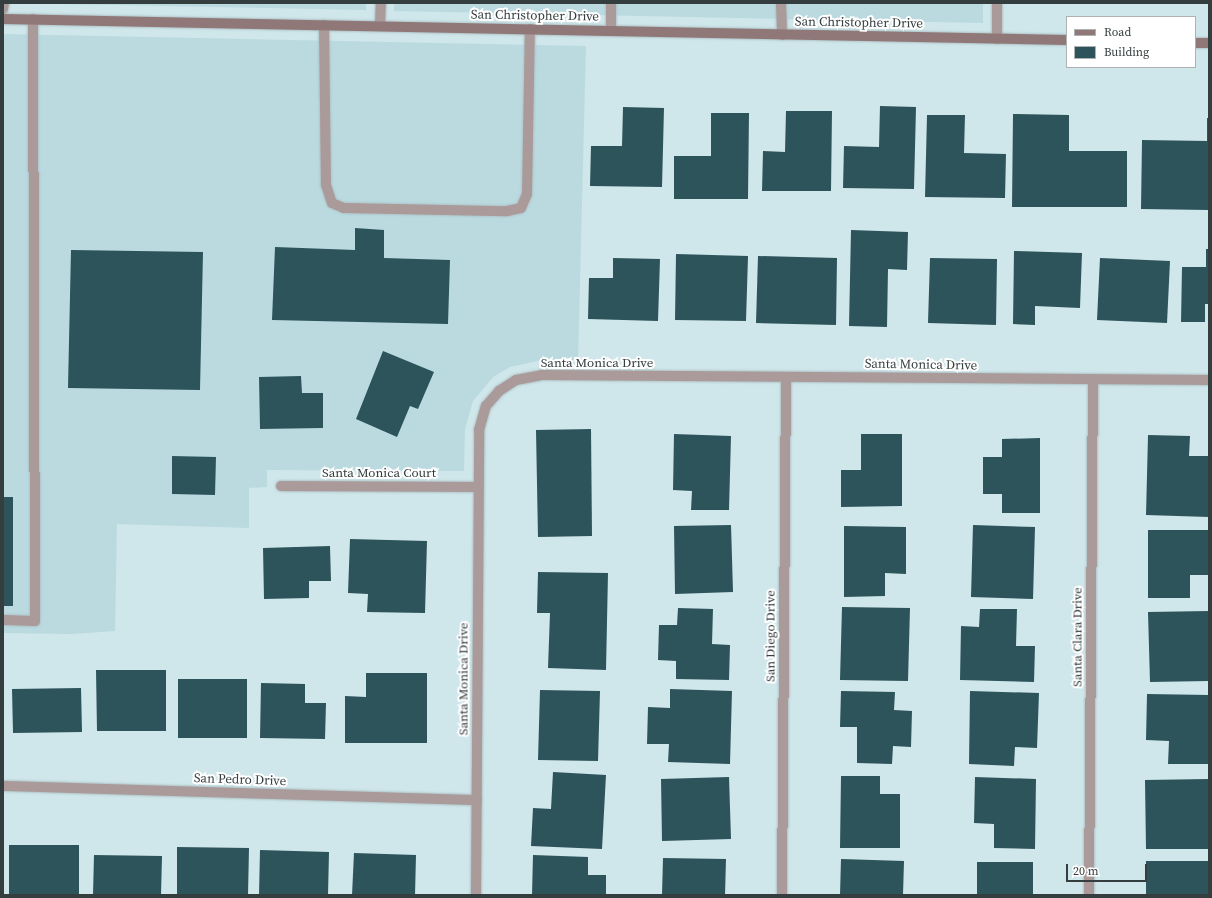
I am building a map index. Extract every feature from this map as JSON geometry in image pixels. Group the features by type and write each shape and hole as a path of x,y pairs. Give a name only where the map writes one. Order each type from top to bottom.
{"street":[{"path":"3,9 4,3"},
{"path":"380,3 380,26"},
{"path":"611,3 611,31"},
{"path":"781,3 782,35"},
{"path":"997,3 997,39"},
{"name":"San Christopher Drive","path":"3,18 1066,40"},
{"path":"3,620 35,620 33,19"},
{"path":"324,25 326,185 332,203 344,208 507,211 521,208 527,194 530,29"},
{"path":"1196,43 1209,43"},
{"name":"Santa Monica Drive","path":"476,895 479,430 486,406 499,391 516,380 542,375 1209,380"},
{"name":"San Diego Drive","path":"782,895 786,377"},
{"name":"Santa Clara Drive","path":"1089,895 1093,379"},
{"name":"Santa Monica Court","path":"281,486 478,487"},
{"name":"San Pedro Drive","path":"3,786 476,800"}],"shaded area":[{"path":"7,3 366,3 366,10"},
{"path":"394,3 983,3 983,23 394,11"},
{"path":"3,34 586,46 578,360 542,360 510,367 493,377 473,401 465,429 464,471 267,470 267,487 249,488 249,528 117,524 115,631 72,634 3,633"}],"building":[{"path":"880,106 916,107 914,189 843,188 844,146 879,147"},
{"path":"623,107 664,108 662,187 590,186 591,146 622,146"},
{"path":"786,111 832,111 831,191 762,191 763,151 785,152"},
{"path":"711,113 749,113 748,199 674,199 674,156 711,156"},
{"path":"1013,114 1069,115 1069,151 1127,151 1127,207 1012,207"},
{"path":"927,115 965,115 964,153 1006,154 1005,198 925,197"},
{"path":"1207,118 1209,118 1209,210 1141,209 1142,140 1207,141"},
{"path":"355,228 384,230 384,258 450,260 448,324 272,320 275,247 355,250"},
{"path":"851,230 908,232 907,270 888,269 887,327 849,326"},
{"path":"1206,249 1209,249 1209,304 1205,304 1205,322 1181,322 1182,267 1206,267"},
{"path":"71,250 203,252 200,390 68,388"},
{"path":"1014,251 1082,253 1080,308 1035,306 1035,325 1013,324"},
{"path":"676,254 748,256 746,321 675,320"},
{"path":"758,256 837,258 836,325 756,323"},
{"path":"613,258 660,259 658,321 588,319 589,278 613,278"},
{"path":"930,258 997,259 996,325 928,323"},
{"path":"1100,258 1170,261 1167,323 1097,320"},
{"path":"383,351 434,372 418,409 410,406 397,437 356,419"},
{"path":"301,376 302,393 323,393 323,428 260,429 259,377"},
{"path":"591,429 592,536 538,537 536,430"},
{"path":"674,434 731,436 729,510 691,510 692,491 673,490"},
{"path":"861,434 902,434 902,506 841,507 841,470 861,470"},
{"path":"1148,435 1190,436 1189,456 1209,456 1209,517 1146,515"},
{"path":"1040,438 1040,513 1002,513 1002,494 983,494 983,457 1002,457 1002,439"},
{"path":"172,456 216,457 215,495 172,494"},
{"path":"3,497 13,497 13,606 3,606"},
{"path":"731,525 733,592 675,594 674,526"},
{"path":"973,525 1035,527 1033,599 971,597"},
{"path":"844,526 906,527 906,574 885,573 885,596 844,597"},
{"path":"1148,530 1209,530 1209,575 1190,575 1190,598 1148,598"},
{"path":"350,539 427,541 425,613 367,612 368,594 348,593"},
{"path":"330,546 331,581 309,581 309,598 264,599 263,548"},
{"path":"538,572 608,573 606,670 548,668 550,613 537,613"},
{"path":"842,607 910,608 908,681 840,680"},
{"path":"678,608 713,609 712,644 730,645 729,680 676,679 676,661 658,660 659,625 677,625"},
{"path":"980,609 1017,609 1016,646 1035,646 1034,682 960,680 961,626 979,627"},
{"path":"1209,611 1209,681 1150,682 1148,612"},
{"path":"96,670 166,670 166,731 97,731"},
{"path":"366,673 427,673 427,743 345,743 345,696 366,697"},
{"path":"178,679 247,679 247,738 178,738"},
{"path":"261,683 305,684 305,703 326,703 325,739 260,738"},
{"path":"81,688 82,732 13,733 12,689"},
{"path":"670,689 732,691 730,764 668,762 669,744 647,744 648,707 670,708"},
{"path":"540,690 600,691 598,761 538,760"},
{"path":"841,691 895,692 894,710 912,711 911,747 893,746 892,764 857,763 857,727 840,727"},
{"path":"970,691 1039,693 1037,748 1015,747 1014,766 969,764"},
{"path":"1147,694 1209,695 1209,764 1168,764 1169,741 1146,740"},
{"path":"553,772 606,775 602,849 531,846 533,808 551,809"},
{"path":"841,776 880,776 880,794 900,794 900,848 840,848"},
{"path":"729,777 731,839 662,841 661,779"},
{"path":"975,777 1036,779 1035,849 994,848 994,824 974,823"},
{"path":"1208,779 1209,849 1146,849 1145,780"},
{"path":"9,845 79,845 79,895 9,895"},
{"path":"177,847 249,848 248,895 177,895"},
{"path":"260,850 329,852 328,895 259,895"},
{"path":"354,853 416,855 415,895 352,895"},
{"path":"94,855 162,856 161,895 93,895"},
{"path":"533,855 588,857 588,875 606,875 606,895 532,895"},
{"path":"663,858 726,859 725,895 662,895"},
{"path":"841,859 904,861 903,895 840,895"},
{"path":"1146,861 1209,861 1209,895 1146,895"},
{"path":"977,862 1033,862 1033,895 977,895"}]}
